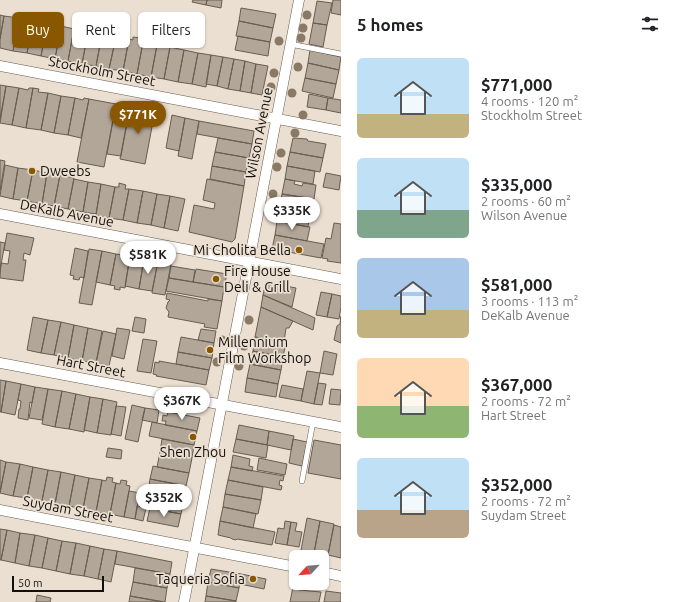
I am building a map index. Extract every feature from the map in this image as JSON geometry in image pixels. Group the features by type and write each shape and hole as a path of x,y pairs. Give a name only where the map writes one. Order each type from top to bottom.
{"street":[{"name":"Wilson Avenue","path":"184,602 275,119 299,0"},
{"name":"Stockholm Street","path":"0,66 341,131"},
{"name":"DeKalb Avenue","path":"0,214 341,279"},
{"name":"Hart Street","path":"0,363 341,427"},
{"name":"Suydam Street","path":"0,510 289,566"},
{"path":"329,573 341,576"}],"lane":[{"path":"290,44 341,54"},
{"path":"302,481 313,422"}],"building":[{"path":"193,0 207,0 206,5 192,2"},
{"path":"207,0 222,0 221,8 206,5"},
{"path":"333,0 341,0 341,15 331,13"},
{"path":"317,1 332,3 327,25 313,23"},
{"path":"241,8 276,14 273,28 239,21"},
{"path":"0,15 4,16 0,39"},
{"path":"4,16 12,17 13,51 0,48"},
{"path":"239,21 273,28 270,42 236,36"},
{"path":"313,23 327,25 323,47 309,44"},
{"path":"64,27 72,29 72,40 68,61 55,59 57,48 64,48"},
{"path":"238,36 270,42 268,56 235,50"},
{"path":"133,37 138,38 138,48 142,48 137,74 123,71 127,48 130,48 130,39 133,40"},
{"path":"72,40 72,48 85,48 82,64 68,61"},
{"path":"14,48 28,48 27,53 13,51"},
{"path":"28,48 42,48 41,56 27,53"},
{"path":"42,48 57,48 55,59 41,56"},
{"path":"85,48 99,48 96,66 82,64"},
{"path":"99,48 114,48 109,69 96,66"},
{"path":"114,48 127,48 123,71 109,69"},
{"path":"142,48 156,48 151,77 137,74"},
{"path":"156,48 170,48 164,79 151,77"},
{"path":"170,48 184,50 178,82 164,79"},
{"path":"184,50 198,53 192,84 178,82"},
{"path":"310,50 341,57 339,70 308,63"},
{"path":"198,53 211,55 206,87 192,84"},
{"path":"211,55 223,57 217,86 206,84"},
{"path":"223,57 234,59 228,89 217,86"},
{"path":"234,59 245,61 240,91 228,89"},
{"path":"245,61 256,64 251,93 240,91"},
{"path":"308,63 339,70 336,84 305,78"},
{"path":"256,64 268,66 262,95 251,93"},
{"path":"305,78 336,84 333,98 302,91"},
{"path":"0,85 6,86 0,119"},
{"path":"6,86 19,88 12,125 0,123"},
{"path":"19,88 28,90 29,88 33,88 26,128 12,125"},
{"path":"33,88 39,89 38,92 48,93 41,130 26,128"},
{"path":"48,93 61,96 54,133 41,130"},
{"path":"309,94 328,98 326,110 307,107"},
{"path":"61,96 75,98 68,135 54,133"},
{"path":"75,98 83,100 84,98 89,99 81,138 68,135"},
{"path":"328,98 341,100 341,113 326,110"},
{"path":"89,99 116,104 104,167 77,162"},
{"path":"116,104 130,106 121,156 107,154"},
{"path":"130,106 155,111 145,164 120,159"},
{"path":"172,115 185,118 179,151 166,148"},
{"path":"185,118 199,121 192,159 178,156"},
{"path":"199,121 254,131 252,144 197,134"},
{"path":"218,138 252,144 249,158 215,152"},
{"path":"293,138 307,139 308,141 326,144 323,158 290,152"},
{"path":"215,152 249,158 246,172 212,166"},
{"path":"290,152 323,158 320,172 287,166"},
{"path":"0,160 5,161 0,191"},
{"path":"5,165 18,168 13,199 0,196"},
{"path":"212,166 246,172 244,186 210,179"},
{"path":"287,166 315,171 313,184 285,179"},
{"path":"18,168 33,170 27,201 13,199"},
{"path":"33,170 47,173 42,204 27,201"},
{"path":"51,170 57,171 57,175 60,175 54,206 42,204 47,173 50,174"},
{"path":"326,173 341,176 339,190 323,187"},
{"path":"60,175 74,178 68,209 54,206"},
{"path":"74,179 88,182 83,212 68,209"},
{"path":"207,179 244,186 235,239 232,242 189,232 194,205 214,209 215,203 203,200"},
{"path":"285,179 295,181 294,184 302,186 303,183 316,185 314,199 282,194"},
{"path":"88,182 101,184 96,214 83,212"},
{"path":"119,183 126,185 125,189 129,189 123,220 109,218 115,187 119,187"},
{"path":"101,184 115,187 109,218 96,215"},
{"path":"129,189 143,191 137,223 123,220"},
{"path":"143,191 157,194 151,225 137,223"},
{"path":"157,194 170,196 164,228 151,225"},
{"path":"282,194 314,199 311,213 280,207"},
{"path":"170,196 185,199 178,231 164,228"},
{"path":"280,207 310,213 308,227 277,221"},
{"path":"277,221 310,227 307,241 275,235"},
{"path":"334,223 341,224 341,263 327,261 328,259 322,258 326,238 331,239"},
{"path":"7,233 34,238 30,255 24,253 23,260 26,260 23,281 0,278 1,263 8,264 10,251 4,250"},
{"path":"275,235 324,244 321,258 272,249"},
{"path":"0,242 5,243 0,270"},
{"path":"75,248 88,251 84,278 80,277 79,280 73,279 74,276 70,275"},
{"path":"89,249 102,251 92,305 79,303"},
{"path":"102,251 116,254 110,285 96,282"},
{"path":"116,254 130,256 125,288 120,287 120,290 114,289 115,286 110,285"},
{"path":"130,256 144,259 139,289 125,286"},
{"path":"144,259 158,261 152,291 139,289"},
{"path":"158,261 171,264 165,295 152,293"},
{"path":"171,266 195,270 193,282 169,278"},
{"path":"196,269 227,274 224,287 193,282"},
{"path":"169,278 224,287 222,301 166,291"},
{"path":"266,282 296,288 292,307 263,295"},
{"path":"321,292 332,294 327,317 316,315"},
{"path":"167,293 208,301 208,299 222,301 217,329 204,327 205,324 168,317 169,312 166,308 170,300 166,299"},
{"path":"332,294 341,296 339,319 327,317"},
{"path":"263,295 315,318 313,330 261,307"},
{"path":"261,307 293,321 289,328 286,328 284,342 255,337"},
{"path":"341,316 341,343 334,340 337,326 340,324"},
{"path":"33,317 48,320 41,353 27,350"},
{"path":"135,317 146,319 144,333 132,331"},
{"path":"48,320 61,322 54,355 41,353"},
{"path":"61,322 74,325 68,358 54,355"},
{"path":"74,325 88,328 82,361 68,358"},
{"path":"88,328 102,331 96,363 82,361"},
{"path":"117,328 130,330 124,359 112,356"},
{"path":"201,329 216,331 214,343 198,340"},
{"path":"103,331 116,334 109,366 96,363"},
{"path":"181,337 214,343 212,358 178,352"},
{"path":"255,337 286,343 283,357 253,351"},
{"path":"143,339 157,341 151,373 137,371"},
{"path":"253,351 283,357 281,370 250,364"},
{"path":"324,351 337,354 333,375 320,373"},
{"path":"178,352 212,358 209,370 176,364"},
{"path":"159,361 209,370 206,385 156,376 157,375 153,374 155,362 159,363"},
{"path":"250,364 281,370 278,384 247,378"},
{"path":"307,371 320,373 314,404 301,401"},
{"path":"247,378 278,384 276,397 245,392"},
{"path":"0,380 6,381 1,412 0,412"},
{"path":"6,381 21,384 15,415 1,412"},
{"path":"318,383 326,384 322,405 314,404"},
{"path":"21,384 35,387 32,403 30,402 28,420 18,418 21,401 18,400"},
{"path":"282,385 303,389 301,401 279,397"},
{"path":"35,387 48,389 42,420 29,418"},
{"path":"48,389 62,391 55,427 42,424"},
{"path":"331,389 341,390 340,405 329,404"},
{"path":"62,391 76,394 69,429 55,427"},
{"path":"76,394 90,397 84,432 69,429"},
{"path":"90,397 103,399 97,433 84,430"},
{"path":"103,399 117,402 111,435 97,433"},
{"path":"132,405 145,408 138,442 125,439"},
{"path":"116,406 126,407 121,436 111,434"},
{"path":"145,408 159,410 157,423 142,420"},
{"path":"168,412 200,418 197,431 165,425 166,421 162,421 163,415 167,416"},
{"path":"152,422 197,431 194,445 149,436"},
{"path":"239,425 269,431 267,445 236,439"},
{"path":"269,431 294,436 291,450 267,445"},
{"path":"162,439 194,445 192,458 160,452"},
{"path":"236,439 268,445 266,458 233,452"},
{"path":"293,439 307,442 302,466 289,463"},
{"path":"314,440 341,445 341,479 308,473"},
{"path":"108,448 122,450 121,459 106,457"},
{"path":"160,452 192,458 189,473 157,467"},
{"path":"233,455 250,459 249,466 253,467 252,471 231,467"},
{"path":"259,458 287,464 285,475 257,470"},
{"path":"0,460 6,462 0,492"},
{"path":"6,462 20,464 13,496 0,493"},
{"path":"20,464 33,467 27,498 13,496"},
{"path":"153,466 189,473 186,486 150,479"},
{"path":"33,467 48,470 42,501 27,498"},
{"path":"231,467 284,476 283,481 280,480 279,485 282,486 281,490 228,480"},
{"path":"48,470 61,472 55,504 42,501"},
{"path":"61,472 75,475 69,506 55,504"},
{"path":"75,475 89,478 83,509 69,506"},
{"path":"107,477 113,478 112,482 116,483 110,514 96,512 102,480 106,481"},
{"path":"89,478 102,480 96,512 83,509"},
{"path":"150,479 186,486 184,500 148,493"},
{"path":"121,480 127,481 126,485 130,486 124,517 110,514 116,483 120,484"},
{"path":"228,480 263,487 261,500 225,494"},
{"path":"129,491 140,493 135,519 124,517"},
{"path":"153,494 184,500 181,514 150,508"},
{"path":"225,494 261,500 258,514 223,507"},
{"path":"137,506 146,508 143,521 135,519"},
{"path":"223,507 256,514 253,528 220,521"},
{"path":"150,508 181,514 178,527 147,521"},
{"path":"307,518 320,521 315,550 301,550"},
{"path":"220,521 275,532 272,545 236,540 218,535"},
{"path":"285,521 291,522 287,545 275,543 278,528 284,529"},
{"path":"320,521 334,524 329,550 315,550"},
{"path":"291,522 297,523 295,531 302,532 299,547 287,545"},
{"path":"334,525 341,527 341,558 329,555"},
{"path":"0,529 7,530 1,560 0,560"},
{"path":"7,530 20,533 15,563 1,560"},
{"path":"20,533 35,535 29,566 15,563"},
{"path":"35,535 48,538 42,568 29,566"},
{"path":"48,538 62,541 56,571 42,568"},
{"path":"62,541 76,543 70,574 56,571"},
{"path":"76,543 90,546 84,576 70,574"},
{"path":"90,546 104,549 98,579 84,576"},
{"path":"104,549 117,551 111,582 98,579"},
{"path":"117,551 172,562 170,574 115,564"},
{"path":"135,568 170,574 167,588 133,582"},
{"path":"211,569 241,574 239,588 208,582"},
{"path":"241,574 266,579 264,589 240,584"},
{"path":"133,582 167,588 165,602 130,596"},
{"path":"208,582 239,588 236,601 206,596"},
{"path":"292,590 321,592 319,602 290,602"},
{"path":"326,591 341,593 341,602 324,602"},
{"path":"37,595 51,598 50,602 36,602"},
{"path":"130,596 162,602 129,602"},
{"path":"206,596 236,601 236,602 205,602"}],"place":[{"name":"Dweebs","path":"32,171"},
{"name":"Mi Cholita Bella","path":"299,250"},
{"name":"Fire House Deli & Grill","path":"216,279"},
{"name":"Millennium Film Workshop","path":"210,350"},
{"name":"Shen Zhou","path":"193,437"},
{"name":"Taqueria Sofia","path":"253,579"}]}
